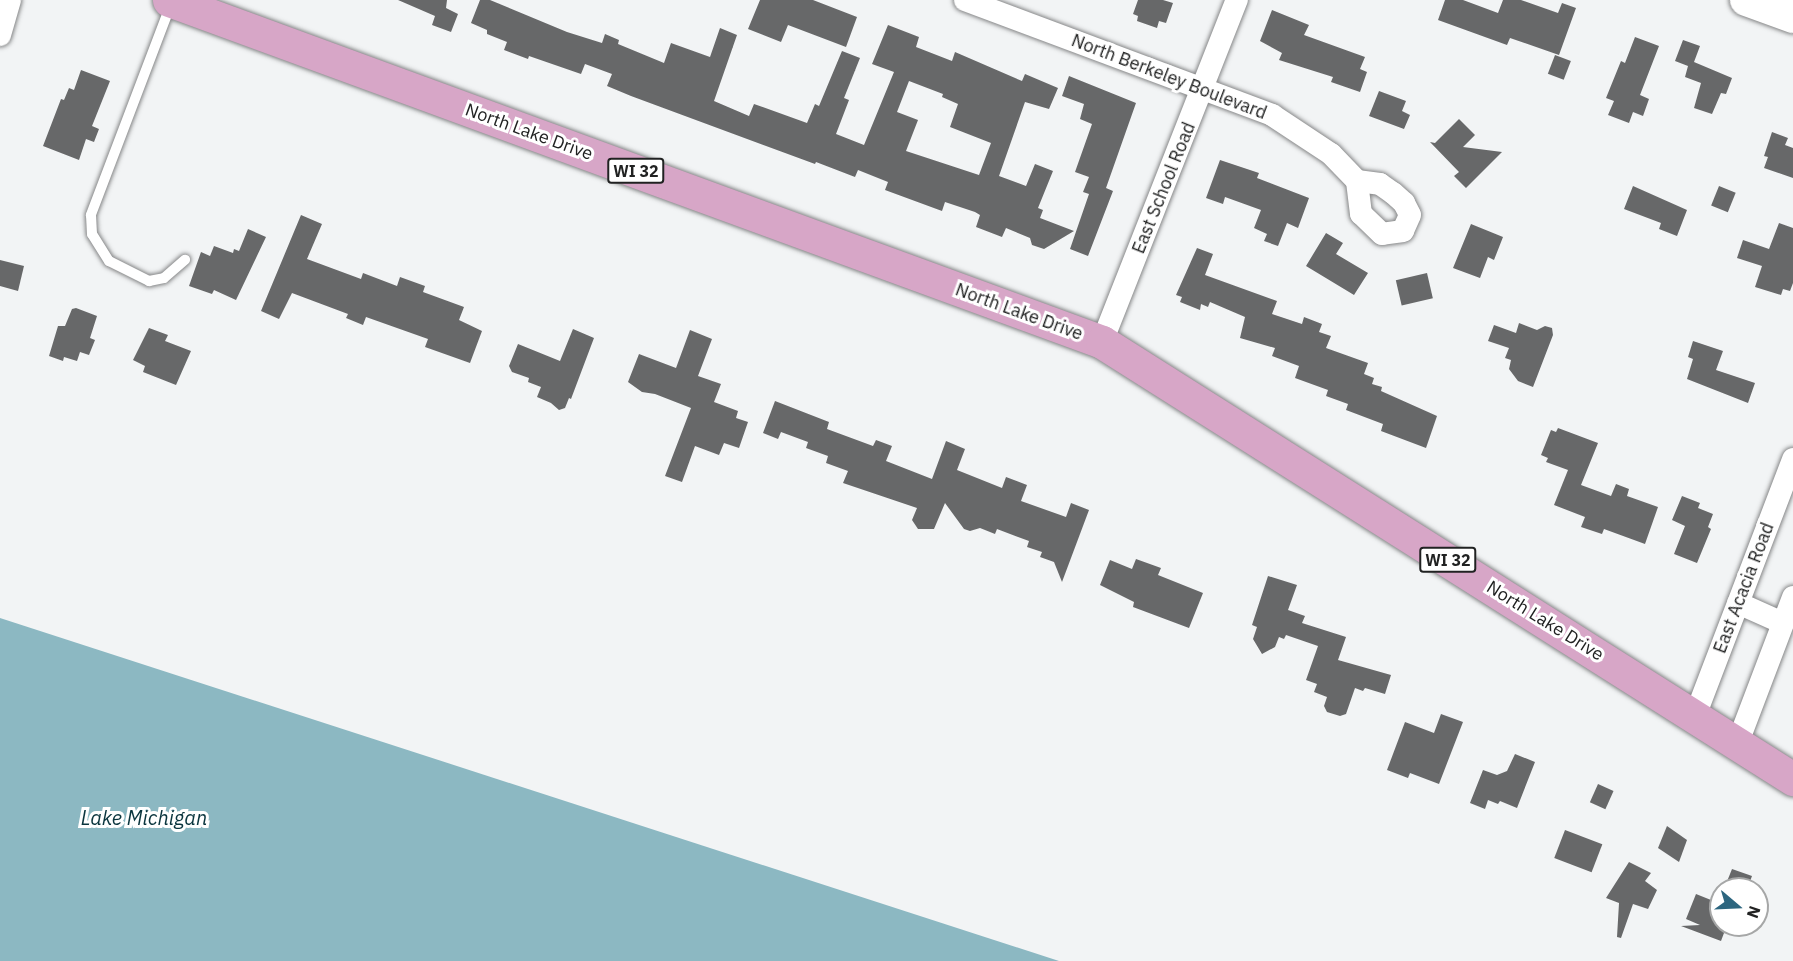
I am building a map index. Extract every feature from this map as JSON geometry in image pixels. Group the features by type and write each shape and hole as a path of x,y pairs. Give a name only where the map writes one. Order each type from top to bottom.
{"main road":[{"name":"North Lake Drive","path":"171,1 1102,342 1738,742 1793,779"}],"street":[{"path":"0,35 10,0"},
{"name":"North Berkeley Boulevard","path":"965,0 1204,88 1272,116 1331,154 1357,181"},
{"name":"East School Road","path":"1102,342 1237,0"},
{"path":"1746,0 1793,17"},
{"name":"East Acacia Road","path":"1695,716 1793,459"},
{"path":"1738,742 1793,597"},
{"path":"1738,603 1783,623"}],"lane":[{"path":"171,1 91,215 92,234 109,261 149,281 164,278 185,260"}],"water":[{"name":"Lake Michigan","path":"0,618 1059,961 0,961"}],"building":[{"path":"398,0 447,0 446,8 458,14 451,32 432,25 435,16"},
{"path":"480,0 490,0 567,32 602,43 605,34 619,40 618,44 664,63 671,43 710,57 720,28 737,35 714,101 749,116 754,104 807,123 815,104 819,106 842,51 860,58 844,98 849,100 836,134 864,145 894,72 872,64 888,25 919,37 916,47 952,61 955,52 1022,81 1025,74 1058,88 1049,109 1025,102 999,176 1026,186 1035,164 1053,171 1038,208 1043,210 1040,218 1074,231 1044,249 1032,245 1030,238 1006,228 1002,237 976,227 980,215 975,212 945,202 942,211 885,190 888,182 858,170 855,177 816,162 815,164 631,96 607,86 612,74 585,64 581,74 504,50 507,42 487,34 487,30 471,23","holes":["909,81 943,94 942,97 958,104 950,127 991,143 979,175 906,151 918,120 897,112"]},
{"path":"760,0 813,0 857,17 846,47 788,25 781,42 748,29"},
{"path":"1138,0 1163,0 1173,3 1166,23 1159,21 1157,28 1137,21 1138,16 1133,14"},
{"path":"1445,0 1463,0 1498,13 1503,0 1521,0 1558,13 1562,3 1576,8 1559,55 1510,38 1507,45 1438,20"},
{"path":"1272,10 1309,25 1304,35 1365,57 1360,69 1367,72 1360,92 1331,82 1333,77 1279,60 1282,53 1260,41"},
{"path":"1635,37 1659,46 1640,95 1649,99 1643,116 1633,112 1629,123 1608,115 1614,101 1606,98 1621,61 1625,63"},
{"path":"1683,40 1700,46 1694,62 1732,78 1726,94 1721,93 1712,114 1694,108 1701,83 1685,77 1688,66 1675,61"},
{"path":"1555,55 1571,61 1564,80 1548,74"},
{"path":"81,70 110,81 92,126 99,129 94,142 86,139 79,160 43,146 61,99 64,100 69,88 74,90"},
{"path":"1069,76 1136,103 1106,188 1113,191 1088,256 1070,249 1089,194 1083,192 1089,177 1075,172 1092,124 1080,119 1084,104 1062,96"},
{"path":"1379,91 1406,101 1402,111 1410,115 1404,129 1369,116"},
{"path":"1459,119 1475,135 1463,147 1502,152 1466,188 1454,176 1459,172 1430,142 1435,143"},
{"path":"1772,132 1788,138 1785,145 1793,148 1793,178 1764,168 1768,157 1764,156"},
{"path":"1220,160 1259,173 1257,178 1309,198 1298,228 1287,223 1278,246 1264,241 1267,234 1254,228 1261,210 1225,197 1223,204 1206,198"},
{"path":"1633,186 1687,210 1677,236 1659,229 1661,223 1624,209"},
{"path":"1719,186 1736,193 1728,212 1711,205"},
{"path":"301,215 322,224 307,259 361,279 363,273 397,286 400,277 425,286 423,292 464,307 459,320 482,331 470,363 425,347 428,339 366,317 363,325 346,318 348,314 292,293 279,319 261,311"},
{"path":"1779,223 1793,228 1793,283 1790,291 1783,289 1781,295 1755,287 1762,266 1737,258 1743,240 1769,249"},
{"path":"1471,224 1503,237 1494,260 1488,257 1480,278 1453,268"},
{"path":"248,229 266,237 236,300 214,290 212,294 189,286 201,252 210,256 214,246 233,253 234,249 239,251"},
{"path":"1326,233 1343,243 1336,254 1368,273 1354,295 1306,266"},
{"path":"1197,248 1213,254 1205,275 1277,301 1272,314 1302,324 1304,317 1322,324 1319,332 1331,336 1326,348 1368,363 1364,374 1374,378 1372,384 1382,387 1381,391 1437,416 1426,448 1381,431 1383,424 1346,410 1348,404 1326,396 1328,390 1295,378 1299,366 1272,356 1275,348 1240,338 1245,317 1210,302 1208,307 1201,304 1200,310 1180,302 1182,297 1176,295"},
{"path":"0,260 24,266 18,291 0,286"},
{"path":"1427,273 1433,298 1402,306 1396,280"},
{"path":"76,308 97,316 90,338 95,340 89,355 80,352 77,361 64,357 63,361 49,356 58,326 65,326 72,309"},
{"path":"1519,323 1537,330 1545,326 1552,328 1553,335 1533,387 1518,381 1509,369 1511,360 1505,358 1509,348 1488,341 1494,325 1516,333"},
{"path":"149,328 168,335 165,341 191,351 176,385 143,372 145,366 133,360"},
{"path":"573,329 594,338 571,399 569,398 565,408 559,410 551,403 537,397 541,387 528,382 529,378 512,372 509,366 518,344 560,361"},
{"path":"690,330 712,339 698,376 721,384 714,402 738,411 736,418 748,422 739,448 724,443 719,455 695,446 682,482 665,476 691,408 655,394 642,392 628,382 639,354 676,368"},
{"path":"1693,341 1723,351 1716,370 1755,383 1748,403 1687,379 1693,359 1688,357"},
{"path":"775,401 829,422 827,429 873,446 876,440 892,446 886,461 932,479 946,441 965,449 957,470 1002,488 1006,477 1027,485 1021,501 1066,517 1071,503 1089,510 1062,582 1054,562 1040,557 1042,552 1027,547 1029,541 997,529 995,534 980,528 970,531 964,529 945,503 934,529 918,529 912,520 917,508 843,483 848,471 826,463 828,456 806,448 808,442 781,432 778,439 763,433"},
{"path":"1558,428 1598,443 1581,485 1611,496 1616,484 1629,489 1627,496 1658,507 1645,544 1604,529 1602,534 1581,527 1585,517 1554,505 1568,470 1546,462 1548,458 1541,455 1551,430 1556,432"},
{"path":"1682,496 1700,503 1698,508 1713,514 1708,527 1711,529 1697,563 1674,554 1685,526 1672,520"},
{"path":"1136,559 1161,568 1158,575 1203,593 1189,628 1133,607 1134,602 1100,585 1110,560 1132,569"},
{"path":"1268,576 1297,585 1288,610 1305,616 1302,623 1346,637 1338,660 1391,675 1385,694 1365,688 1363,691 1355,688 1346,714 1340,716 1327,712 1324,706 1327,697 1314,692 1317,684 1306,680 1318,646 1286,635 1284,639 1279,637 1275,647 1262,654 1253,639 1257,627 1252,625"},
{"path":"1441,714 1463,722 1439,784 1410,773 1408,778 1387,770 1405,722 1434,733"},
{"path":"1515,754 1535,762 1517,808 1500,801 1498,804 1488,800 1485,809 1470,803 1483,770 1497,775 1507,771"},
{"path":"1598,784 1614,791 1605,809 1590,802"},
{"path":"1667,826 1687,840 1679,862 1658,848"},
{"path":"1565,830 1602,844 1592,872 1554,858"},
{"path":"1629,862 1651,873 1645,881 1657,890 1648,909 1633,904 1621,938 1617,937 1619,903 1606,898"},
{"path":"1732,869 1752,876 1752,877 1729,877"},
{"path":"1696,894 1709,899 1709,936 1681,926 1700,925 1686,919"},
{"path":"1710,937 1722,937 1721,941"}]}
